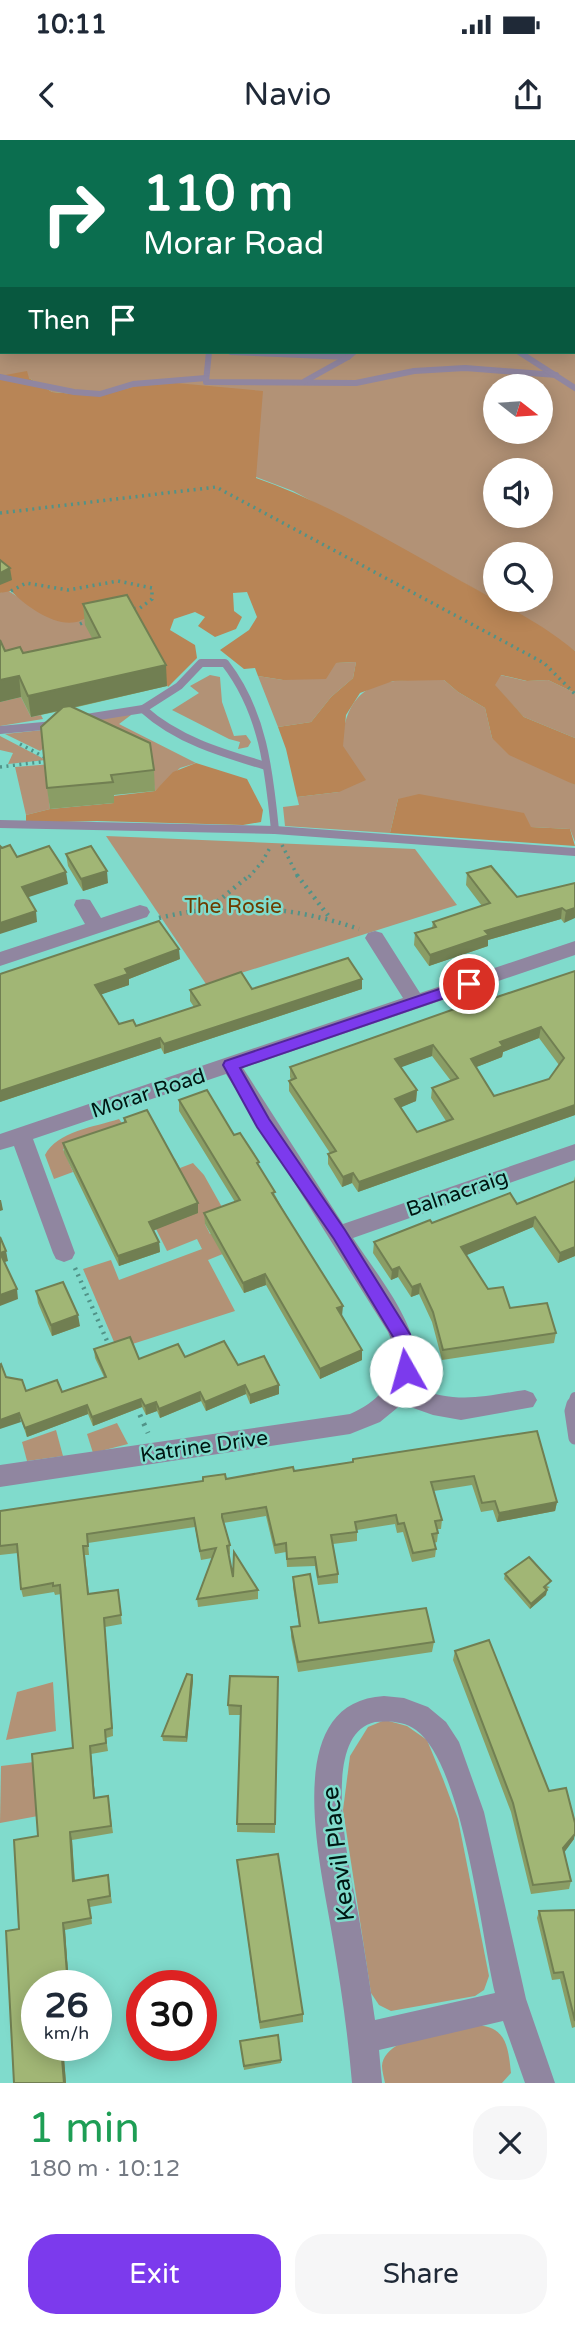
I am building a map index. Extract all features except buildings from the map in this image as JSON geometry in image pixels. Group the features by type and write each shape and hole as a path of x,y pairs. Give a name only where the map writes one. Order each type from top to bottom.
{"street":[{"path":"83,905 96,926"},
{"path":"0,959 141,912"},
{"path":"375,938 416,1002"},
{"name":"Morar Road","path":"0,1142 575,948"},
{"path":"231,1065 263,1123 340,1234 403,1339 406,1371 397,1392 433,1405 461,1410 525,1400"},
{"path":"21,1135 64,1253"},
{"name":"Balnacraig","path":"340,1234 575,1152"},
{"name":"Katrine Drive","path":"0,1476 350,1424 368,1419 386,1407 397,1392"},
{"name":"Keavil Place","path":"367,2083 364,2038 330,1831 329,1771 338,1735 356,1714 384,1707 411,1712 430,1722 449,1749 469,1809 513,2004 540,2083"},
{"path":"364,2038 513,2004"}],"lane":[{"path":"206,379 209,354"},
{"path":"298,384 325,372 351,354"},
{"path":"522,354 575,387"},
{"path":"0,377 74,392 100,394 133,384 206,379 206,382 356,383 414,371 465,368 556,375"},
{"path":"0,730 50,725 105,713 143,709 180,686 201,663 225,663 237,676 254,713 266,766 275,830"},
{"path":"143,709 152,719 214,751 266,766"},
{"path":"0,824 275,830 575,852"},
{"path":"575,1397 571,1411 575,1438"}],"path":[{"path":"0,513 216,487 544,663 575,694"},
{"path":"11,591 26,583 68,590 118,581 152,587 152,599 140,608 121,610"},
{"path":"80,624 98,617"},
{"path":"0,767 51,760 10,740"},
{"path":"212,906 239,886 270,853 275,830"},
{"path":"275,830 296,874 330,918"},
{"path":"141,912 153,919 212,906 257,905 292,909 330,918 375,938"},
{"path":"64,1253 74,1266 113,1353"},
{"path":"135,1403 157,1453"}],"green space":[{"path":"0,354 575,354 575,651 514,612 553,612 553,542 483,542 483,594 293,491 256,477 99,396 52,392 29,378 0,376"},
{"path":"7,590 18,597 80,621 110,605 102,657 0,658 0,593"},
{"path":"356,662 353,678 331,697 311,722 278,727 258,676 283,680 335,663"},
{"path":"210,675 220,677 222,702 234,736 246,735 251,742 248,747 238,749 240,742 172,710 199,693 190,686"},
{"path":"500,675 526,681 548,680 575,693 575,738 524,717 494,685"},
{"path":"444,680 485,708 492,738 575,785 575,842 570,829 531,827 398,799 390,833 285,826 283,807 299,805 297,797 339,792 342,738 352,707 361,695 375,686 395,681"},
{"path":"21,697 31,717 41,715 43,719 0,726 0,702"},
{"path":"114,715 131,715 119,724 196,763 180,768 155,791 151,764 71,727"},
{"path":"71,727 40,751 5,734"},
{"path":"0,736 46,760 8,764 13,753 0,750"},
{"path":"52,764 46,769 50,809 26,815 15,767"},
{"name":"The Rosie","path":"106,836 415,849 457,905 206,984"},
{"path":"119,1119 124,1126 63,1149 73,1172 54,1179 45,1155 58,1140"},
{"path":"175,1159 180,1168 193,1163 204,1175 227,1216 205,1224 210,1234 230,1227 240,1247 208,1260 235,1311 117,1349 83,1269 111,1260 119,1280 202,1249 197,1239 167,1251 156,1229 159,1165"},
{"path":"117,1423 128,1444 93,1453 87,1434"},
{"path":"56,1430 63,1456 27,1461 22,1442"},
{"path":"53,1682 56,1731 6,1740 17,1692"},
{"path":"385,1720 407,1726 427,1740 443,1779 458,1819 489,1976 484,1990 475,1996 391,2011 379,2005 371,1993 343,1810 350,1756 368,1727"},
{"path":"34,1762 38,1816 0,1823 1,1766"},
{"path":"474,2025 493,2029 503,2039 511,2073 502,2083 385,2083 382,2066 386,2056 394,2048 420,2036"}],"shaded area":[{"path":"27,371 29,378 52,392 99,396 137,386 176,383 263,391 256,478 335,512 483,593 483,612 518,612 575,651 575,693 548,680 527,681 501,675 495,685 524,717 575,738 575,785 509,755 492,738 485,708 444,680 393,681 360,693 346,715 343,746 366,780 339,792 297,797 278,727 311,722 331,697 353,678 356,662 336,663 326,679 283,680 258,676 255,668 244,669 220,650 249,630 257,617 247,592 233,593 234,611 242,617 236,629 215,637 198,626 205,617 195,612 174,619 170,630 195,645 197,658 168,687 129,616 110,605 71,623 43,615 11,591 0,593 0,376"},
{"path":"196,763 247,779 263,810 261,822 243,825 97,821 26,823 26,815 50,809 114,803 113,796 155,791 173,772"},
{"path":"419,794 524,813 531,827 570,829 575,846 390,833 398,799"}],"route":[{"path":"406,1371 407,1356 403,1339 340,1234 263,1123 231,1065 469,984"}]}
